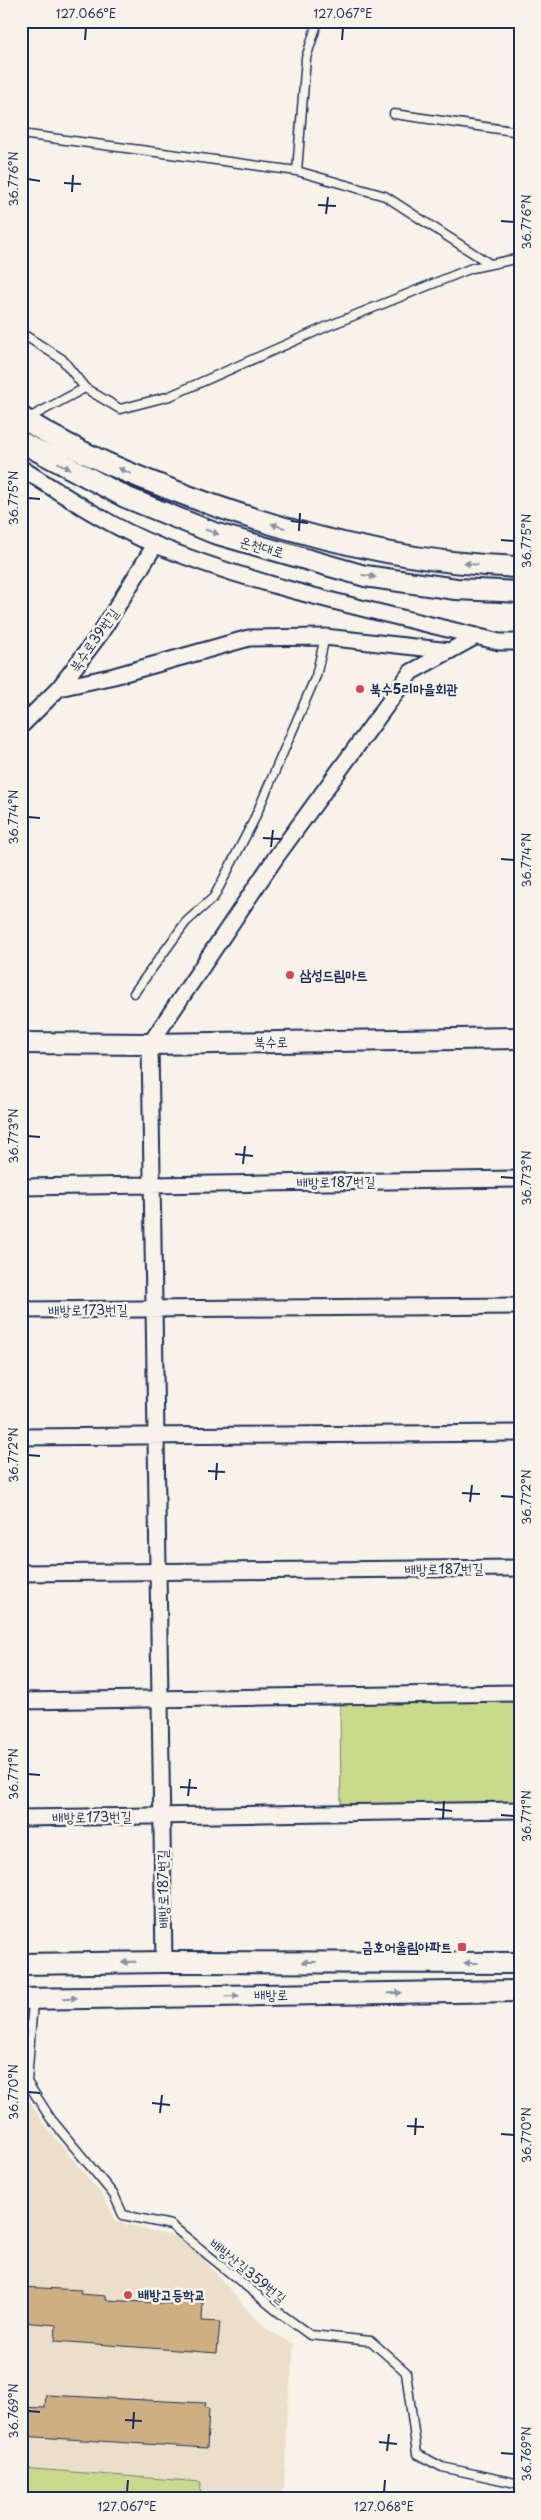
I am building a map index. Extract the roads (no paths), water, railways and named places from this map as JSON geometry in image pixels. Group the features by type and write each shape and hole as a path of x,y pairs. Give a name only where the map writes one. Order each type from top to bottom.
{"street":[{"name":"온천대로","path":"22,419 62,442 132,474 219,508 350,546 489,566 520,567"},
{"name":"온천대로","path":"21,442 126,497 224,536 365,576 456,589 520,592"},
{"path":"21,468 72,500 155,545 281,588 499,642 520,642"},
{"name":"북수로39번길","path":"21,726 59,688 100,634 155,545"},
{"path":"150,1044 276,857 411,672 478,636"},
{"path":"59,688 114,676 249,638 325,637 450,651"},
{"name":"북수로","path":"21,1043 150,1044 520,1038"},
{"name":"배방로187번길","path":"150,1044 164,1962"},
{"name":"배방로187번길","path":"152,1185 520,1179"},
{"path":"21,1187 152,1185"},
{"path":"154,1309 520,1306"},
{"name":"배방로173번길","path":"21,1310 154,1309"},
{"path":"21,1437 520,1433"},
{"name":"배방로187번길","path":"158,1572 520,1568"},
{"path":"21,1573 158,1572"},
{"path":"21,1701 520,1693"},
{"path":"162,1816 520,1810"},
{"name":"배방로173번길","path":"21,1818 162,1816"},
{"path":"21,1964 164,1962 520,1963"},
{"name":"배방로","path":"27,1999 520,1992"}],"lane":[{"path":"297,171 306,58 318,21"},
{"path":"394,114 520,132"},
{"path":"21,134 297,171 385,196 490,264"},
{"path":"21,333 62,359 85,388 120,409 170,396 328,326 472,268 520,258"},
{"path":"22,419 85,388"},
{"path":"134,994 186,922 214,897 253,822 316,676 325,637"},
{"name":"배방산길359번길","path":"27,1999 27,2082 51,2119 114,2195 123,2215 171,2225 277,2311 310,2335 371,2341 406,2372 418,2454 442,2467 520,2484"}],"place":[{"name":"북수5리마을회관","path":"360,689"},
{"name":"삼성드림마트","path":"290,975"},
{"name":"금호어울림아파트","path":"462,1947"},
{"name":"배방고등학교","path":"128,2295"}]}
